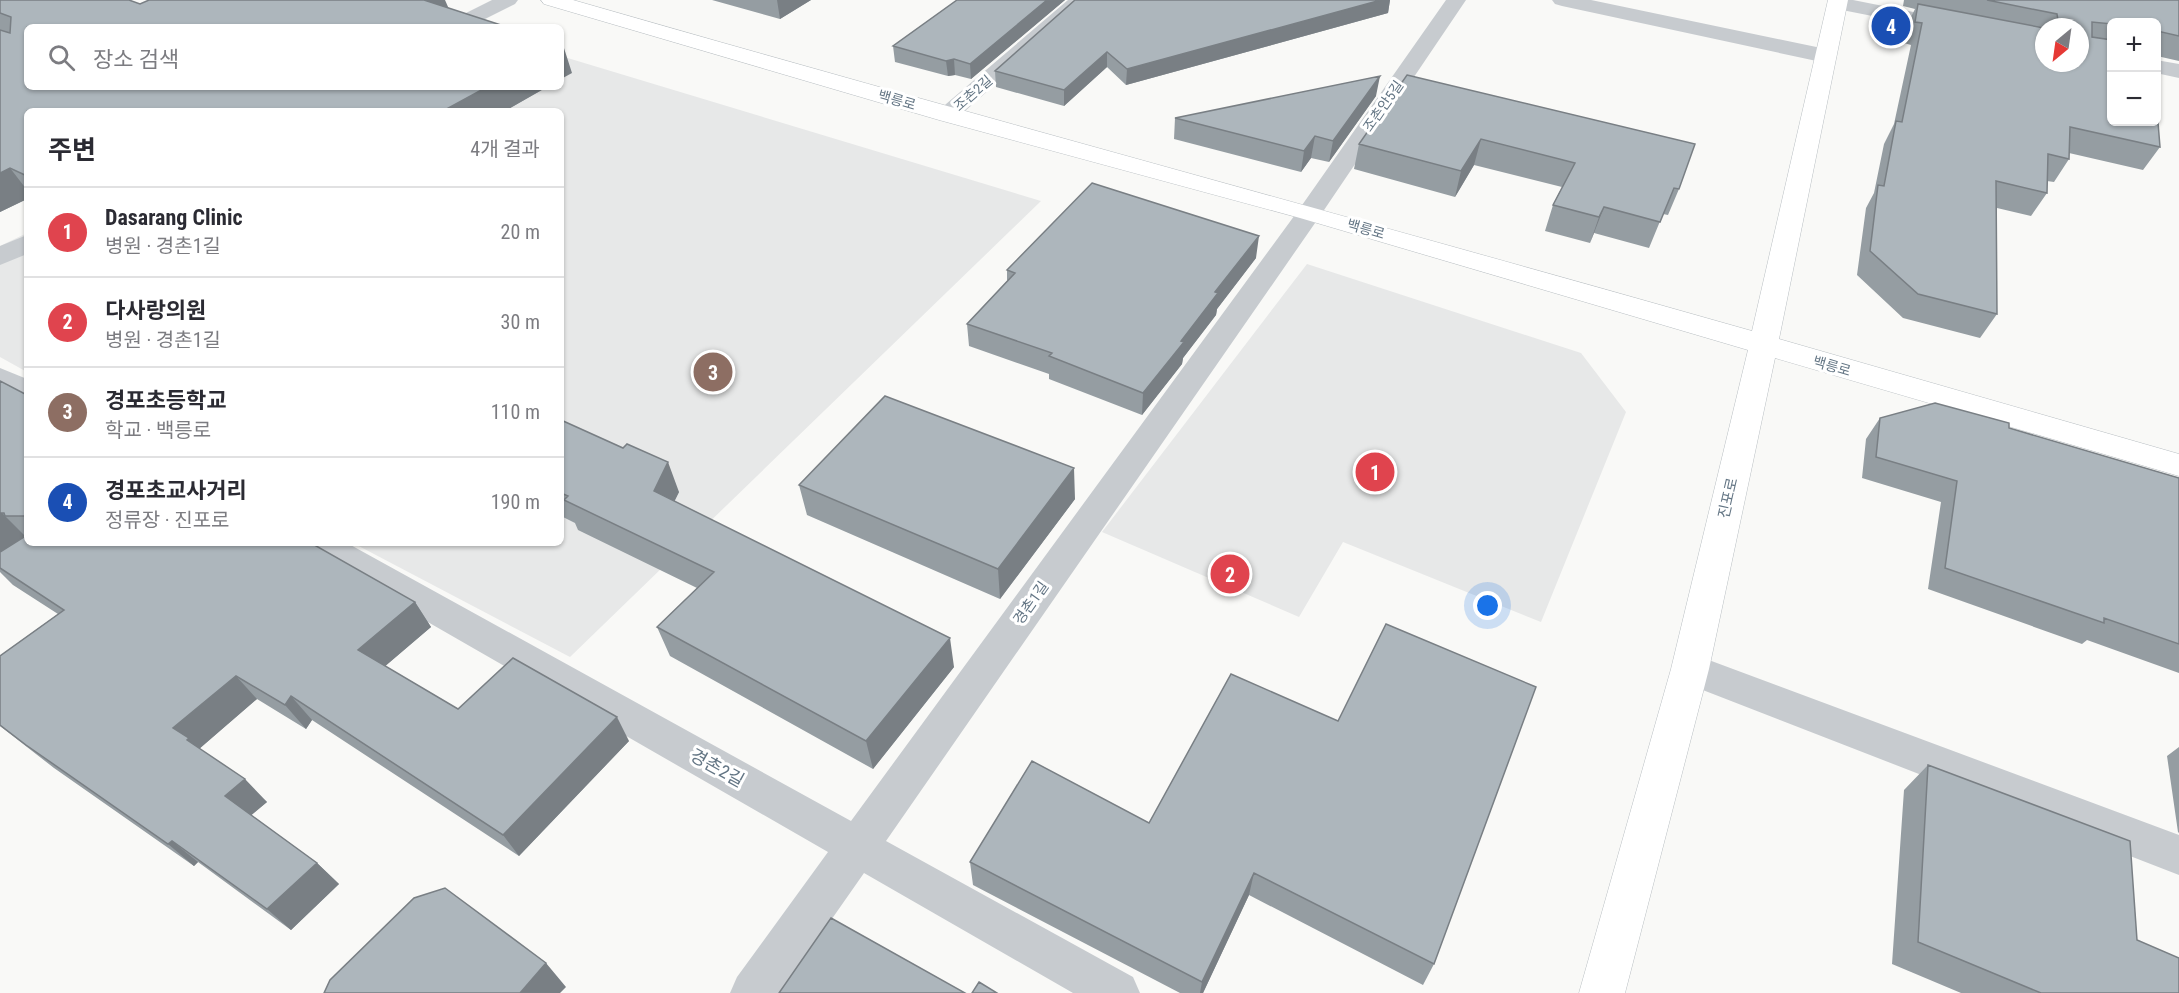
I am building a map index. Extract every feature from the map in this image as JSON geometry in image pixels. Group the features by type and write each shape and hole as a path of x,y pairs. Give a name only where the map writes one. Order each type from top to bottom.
{"street":[{"path":"459,24 508,0"},
{"name":"백릉로","path":"551,0 947,115 1310,213 2179,465"},
{"name":"조촌2길","path":"947,115 1080,0"},
{"name":"조촌안5길","path":"1310,213 1456,0"},
{"path":"1562,0 1826,56"},
{"path":"1837,2 2035,42"},
{"name":"진포로","path":"1602,993 1690,669 1837,2"},
{"path":"2161,67 2179,71"},
{"name":"경촌1길","path":"753,993 1310,213"},
{"path":"0,257 24,245"},
{"path":"0,378 24,390"},
{"name":"경촌2길","path":"323,546 1117,993"},
{"path":"1690,669 2179,855"}],"shaded area":[{"path":"564,57 1041,201 570,657 359,546 564,546 564,108 275,108 311,90 564,90"},
{"path":"24,234 24,370 0,357 0,246"},
{"path":"1307,264 1581,353 1626,412 1541,622 1343,542 1299,617 1102,532"}],"building":[{"path":"0,0 129,0 140,4 149,0 424,0 498,24 24,24 24,90 482,90 448,108 24,108 24,175 10,168 0,173 0,30 10,33 11,17 0,13"},
{"path":"957,0 1047,0 970,64 954,59 946,61 893,46"},
{"path":"1075,0 1381,0 1127,69 1107,52 1064,90 995,71"},
{"path":"1987,0 2179,0 2179,36 2161,32 2161,18 2107,18 2107,24 2092,22 2092,37 2107,39 2107,126 2158,126 2160,147 2070,127 2069,159 2048,154 2047,193 1996,181 1997,314 1918,294 1870,251 1878,185 1884,186 1896,121 1902,122 1922,23 1915,22 1918,4 2035,26 2035,72 2089,72 2089,18 2058,18 2057,14"},
{"path":"1407,75 1695,144 1679,189 1674,188 1660,222 1604,207 1599,217 1553,205 1575,163 1481,139 1461,171 1359,144"},
{"path":"1380,76 1333,141 1315,136 1304,151 1175,118"},
{"path":"1092,183 1259,236 1215,292 1218,293 1181,341 1184,342 1143,393 1049,356 1052,353 967,324 1015,273 1007,270"},
{"path":"0,381 24,393 24,516 5,516 4,513 0,513"},
{"path":"885,396 1074,468 998,569 799,485"},
{"path":"1935,403 2009,423 2009,428 2179,478 2179,644 2104,618 2104,623 1945,568 1957,481 1876,457 1880,418"},
{"path":"564,421 623,448 627,444 668,462 654,491 950,638 866,741 657,627 714,572 564,500 568,496 564,494"},
{"path":"24,537 24,546 316,546 415,602 358,650 458,709 513,658 617,717 503,835 291,696 285,705 236,676 173,728 245,779 225,796 317,863 267,909 172,841 168,844 0,725 0,656 64,610 0,568 0,552"},
{"path":"1386,624 1536,687 1434,964 1254,873 1202,982 970,862 1032,761 1149,823 1231,674 1338,721"},
{"path":"1928,765 2130,841 2137,940 2179,958 2179,993 2041,993 1918,942"},
{"path":"445,888 546,963 520,993 324,993 330,980 414,898"},
{"path":"831,918 965,993 779,993"},
{"path":"979,982 997,993 972,993"}],"place":[{"name":"경포초교사거리","path":"1891,26"},
{"name":"경포초등학교","path":"713,372"},
{"name":"Dasarang Clinic","path":"1375,472"},
{"name":"다사랑의원","path":"1230,574"}]}
